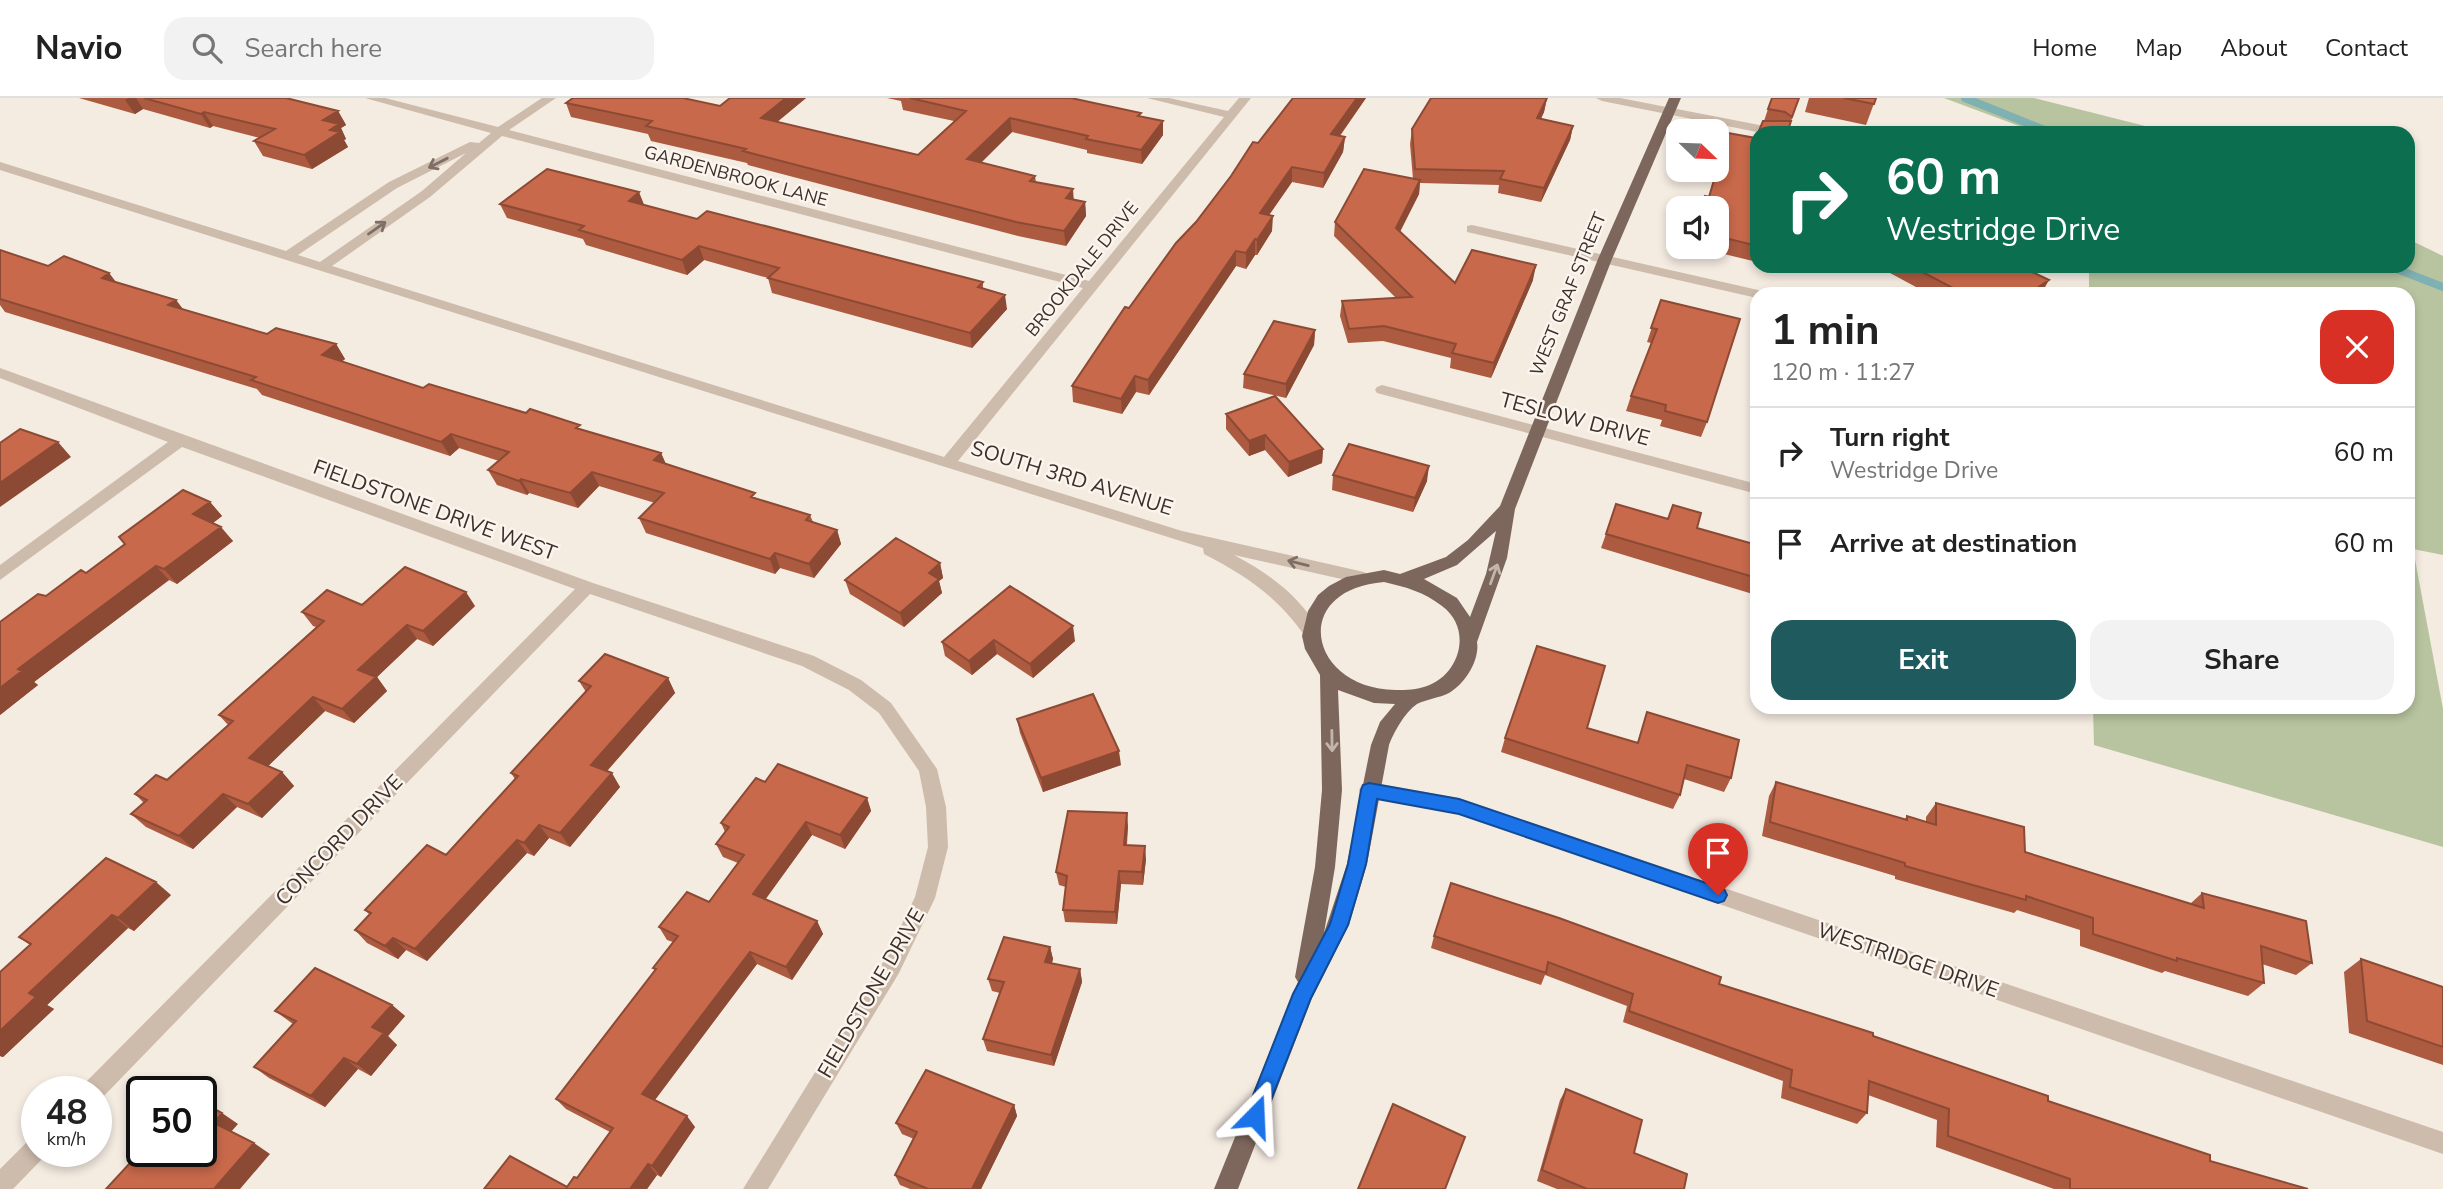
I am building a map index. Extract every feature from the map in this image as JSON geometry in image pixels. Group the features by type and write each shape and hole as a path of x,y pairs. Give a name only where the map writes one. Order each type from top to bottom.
{"main road":[{"name":"WEST GRAF STREET","path":"1471,637 1498,566 1505,538 1507,509 1605,259 1672,105"},
{"name":"WEST GRAF STREET","path":"1405,578 1447,566 1466,552 1507,509"},
{"path":"1364,578 1405,578 1442,593 1457,606 1471,637 1470,653 1463,668 1451,681 1434,692 1412,698 1367,694 1347,686 1329,673 1318,660 1310,630 1313,615 1321,603 1347,583 1364,578"},
{"path":"1303,994 1325,867 1332,790 1329,673"},
{"path":"1226,1189 1303,994 1339,925 1357,864 1369,790 1380,745 1387,727 1412,698"}],"street":[{"name":"GARDENBROOK LANE","path":"371,98 1092,286"},
{"path":"321,267 426,194 499,132 550,98"},
{"path":"1153,98 1232,115"},
{"name":"BROOKDALE DRIVE","path":"948,463 1245,98"},
{"path":"1602,98 1672,105 1753,126"},
{"path":"288,256 393,185 499,132"},
{"name":"SOUTH 3RD AVENUE","path":"0,166 1181,537 1364,578"},
{"path":"1472,229 1750,292"},
{"name":"FIELDSTONE DRIVE WEST","path":"0,373 180,441 587,587 808,660 855,685"},
{"name":"TESLOW DRIVE","path":"1382,390 1750,487"},
{"path":"0,574 180,441"},
{"name":"SOUTH 3RD AVENUE","path":"1181,537 1263,578 1284,595 1310,630"},
{"name":"CONCORD DRIVE","path":"108,1076 587,587"},
{"name":"FIELDSTONE DRIVE","path":"755,1189 892,966 925,898 938,847 936,807 928,769 886,708 855,685"},
{"name":"WESTRIDGE DRIVE","path":"1369,790 1459,806 2443,1143"},
{"path":"0,1186 21,1164"}],"green space":[{"path":"1944,98 2034,98 2145,126 2019,126"},
{"path":"2415,242 2443,256 2443,555 2415,549 2415,287 2089,287 2089,273 2415,273"},
{"path":"2415,560 2443,709 2443,847 2094,745 2093,714 2415,714"}],"building":[{"path":"144,98 286,98 338,111 323,120 339,124 330,130 340,132 304,155 254,141 275,129 204,112 201,114"},
{"path":"573,98 683,98 720,106 730,98 786,98 761,118 918,155 966,111 910,98 1071,98 1141,113 1138,116 1163,121 1141,150 1086,139 1088,136 1010,118 967,159 1035,176 1030,181 1073,189 1066,198 1085,202 1064,231 1016,222 743,151 746,149 646,126 652,121 566,103"},
{"path":"1293,98 1357,98 1331,134 1345,137 1324,173 1292,167 1260,213 1273,216 1257,240 1255,239 1246,253 1236,251 1148,380 1135,376 1121,399 1072,386 1125,307 1129,308 1176,243 1196,222 1231,176 1253,142 1258,143"},
{"path":"1431,98 1547,98 1537,118 1573,126 1544,188 1500,179 1504,171 1415,169 1412,129"},
{"path":"1772,98 1799,98 1792,117 1785,112 1768,109"},
{"path":"1844,98 1876,98 1874,104"},
{"path":"1763,121 1791,121 1789,126 1761,126"},
{"path":"1729,133 1750,137 1750,244 1729,239 1729,196 1709,196 1713,182 1729,182"},
{"path":"547,169 639,192 629,201 697,219 707,211 983,282 978,287 1005,295 970,333 768,278 779,268 699,246 682,260 579,230 584,226 500,204"},
{"path":"1364,169 1420,180 1396,228 1455,283 1472,250 1536,265 1494,363 1452,353 1456,344 1384,326 1349,329 1342,301 1412,297 1335,222"},
{"path":"0,250 48,266 64,256 109,273 102,278 176,300 168,305 267,334 276,328 336,344 322,355 423,388 429,384 526,413 530,409 580,425 576,428 661,453 654,460 755,493 751,497 810,515 806,520 837,530 809,564 775,553 770,559 639,518 664,493 592,472 570,493 521,479 519,481 488,470 509,452 451,434 441,442 251,380 256,377 0,299"},
{"path":"1924,273 2034,273 2049,280 2038,287 1951,287"},
{"path":"1661,300 1740,319 1707,422 1665,411 1666,405 1631,396 1657,329 1651,328"},
{"path":"1274,321 1315,330 1286,384 1244,374"},
{"path":"1275,396 1323,449 1289,462 1265,435 1249,441 1226,414"},
{"path":"20,429 58,442 0,483 0,443"},
{"path":"1349,444 1429,466 1415,498 1333,475"},
{"path":"183,490 210,502 193,514 221,527 164,569 156,566 18,669 22,671 0,688 0,622 38,594 46,596 81,570 86,573 125,544 119,537"},
{"path":"1616,504 1668,519 1673,505 1701,513 1697,528 1750,543 1750,576 1606,534"},
{"path":"896,538 940,563 929,573 939,579 900,613 845,580"},
{"path":"405,567 466,592 423,631 407,625 358,670 376,677 342,709 313,697 249,758 282,772 248,804 223,794 179,836 131,814 147,800 135,794 156,775 167,780 233,721 219,715 324,621 302,612 327,590 362,605"},
{"path":"1010,586 1073,626 1030,664 994,640 969,661 942,642"},
{"path":"1537,646 1605,666 1587,728 1638,743 1647,712 1739,740 1731,778 1687,765 1680,795 1505,738"},
{"path":"605,654 668,678 591,765 612,773 560,833 539,825 524,843 517,840 415,949 393,938 385,946 355,930 371,913 365,910 427,845 446,855 518,776 511,773 591,686 579,681"},
{"path":"1093,694 1119,751 1041,778 1017,719"},
{"path":"778,764 867,798 840,835 806,822 753,894 817,921 786,967 750,952 642,1094 687,1116 652,1166 648,1164 630,1189 484,1189 510,1156 567,1187 574,1177 577,1178 613,1128 556,1099 656,969 653,968 678,936 659,927 687,892 709,902 744,855 716,844 729,827 721,823 756,778 765,782"},
{"path":"1776,782 1907,820 1907,816 1936,825 1936,803 2024,827 2025,852 2204,908 2202,893 2306,921 2312,963 2261,946 2264,983 2177,958 2177,961 2093,934 2093,918 2026,896 2026,900 1905,866 1905,863 1770,822"},
{"path":"1068,811 1127,813 1124,845 1145,846 1142,872 1119,871 1115,912 1063,910 1067,876 1056,872"},
{"path":"106,858 156,882 118,918 112,915 29,993 36,997 0,1031 0,972 31,944 19,937"},
{"path":"1451,883 1559,918 1721,977 1719,984 1873,1033 1873,1036 2048,1096 2048,1101 2210,1155 2210,1161 2308,1189 2070,1189 2070,1179 1948,1136 1949,1109 1869,1081 1867,1113 1790,1087 1792,1070 1629,1011 1633,994 1548,962 1546,973 1434,936"},
{"path":"1004,937 1050,947 1045,962 1080,969 1051,1055 983,1039 1004,982 988,979"},
{"path":"2361,959 2443,987 2443,1047 2367,1021"},
{"path":"315,968 392,1005 372,1027 384,1033 357,1064 344,1058 311,1096 254,1067 296,1021 275,1011"},
{"path":"926,1070 1014,1105 972,1189 928,1189 895,1175 917,1132 896,1123"},
{"path":"1566,1089 1642,1120 1634,1153 1687,1174 1684,1189 1587,1189 1542,1170"},
{"path":"1393,1104 1465,1137 1445,1189 1358,1189"},
{"path":"217,1124 254,1143 214,1189 106,1189 126,1167 217,1167"}],"waterway":[{"path":"1965,98 2035,126"},
{"path":"2407,273 2443,287"}],"route":[{"path":"1255,1116 1303,994 1339,925 1357,864 1369,790 1459,806 1718,895"}]}
